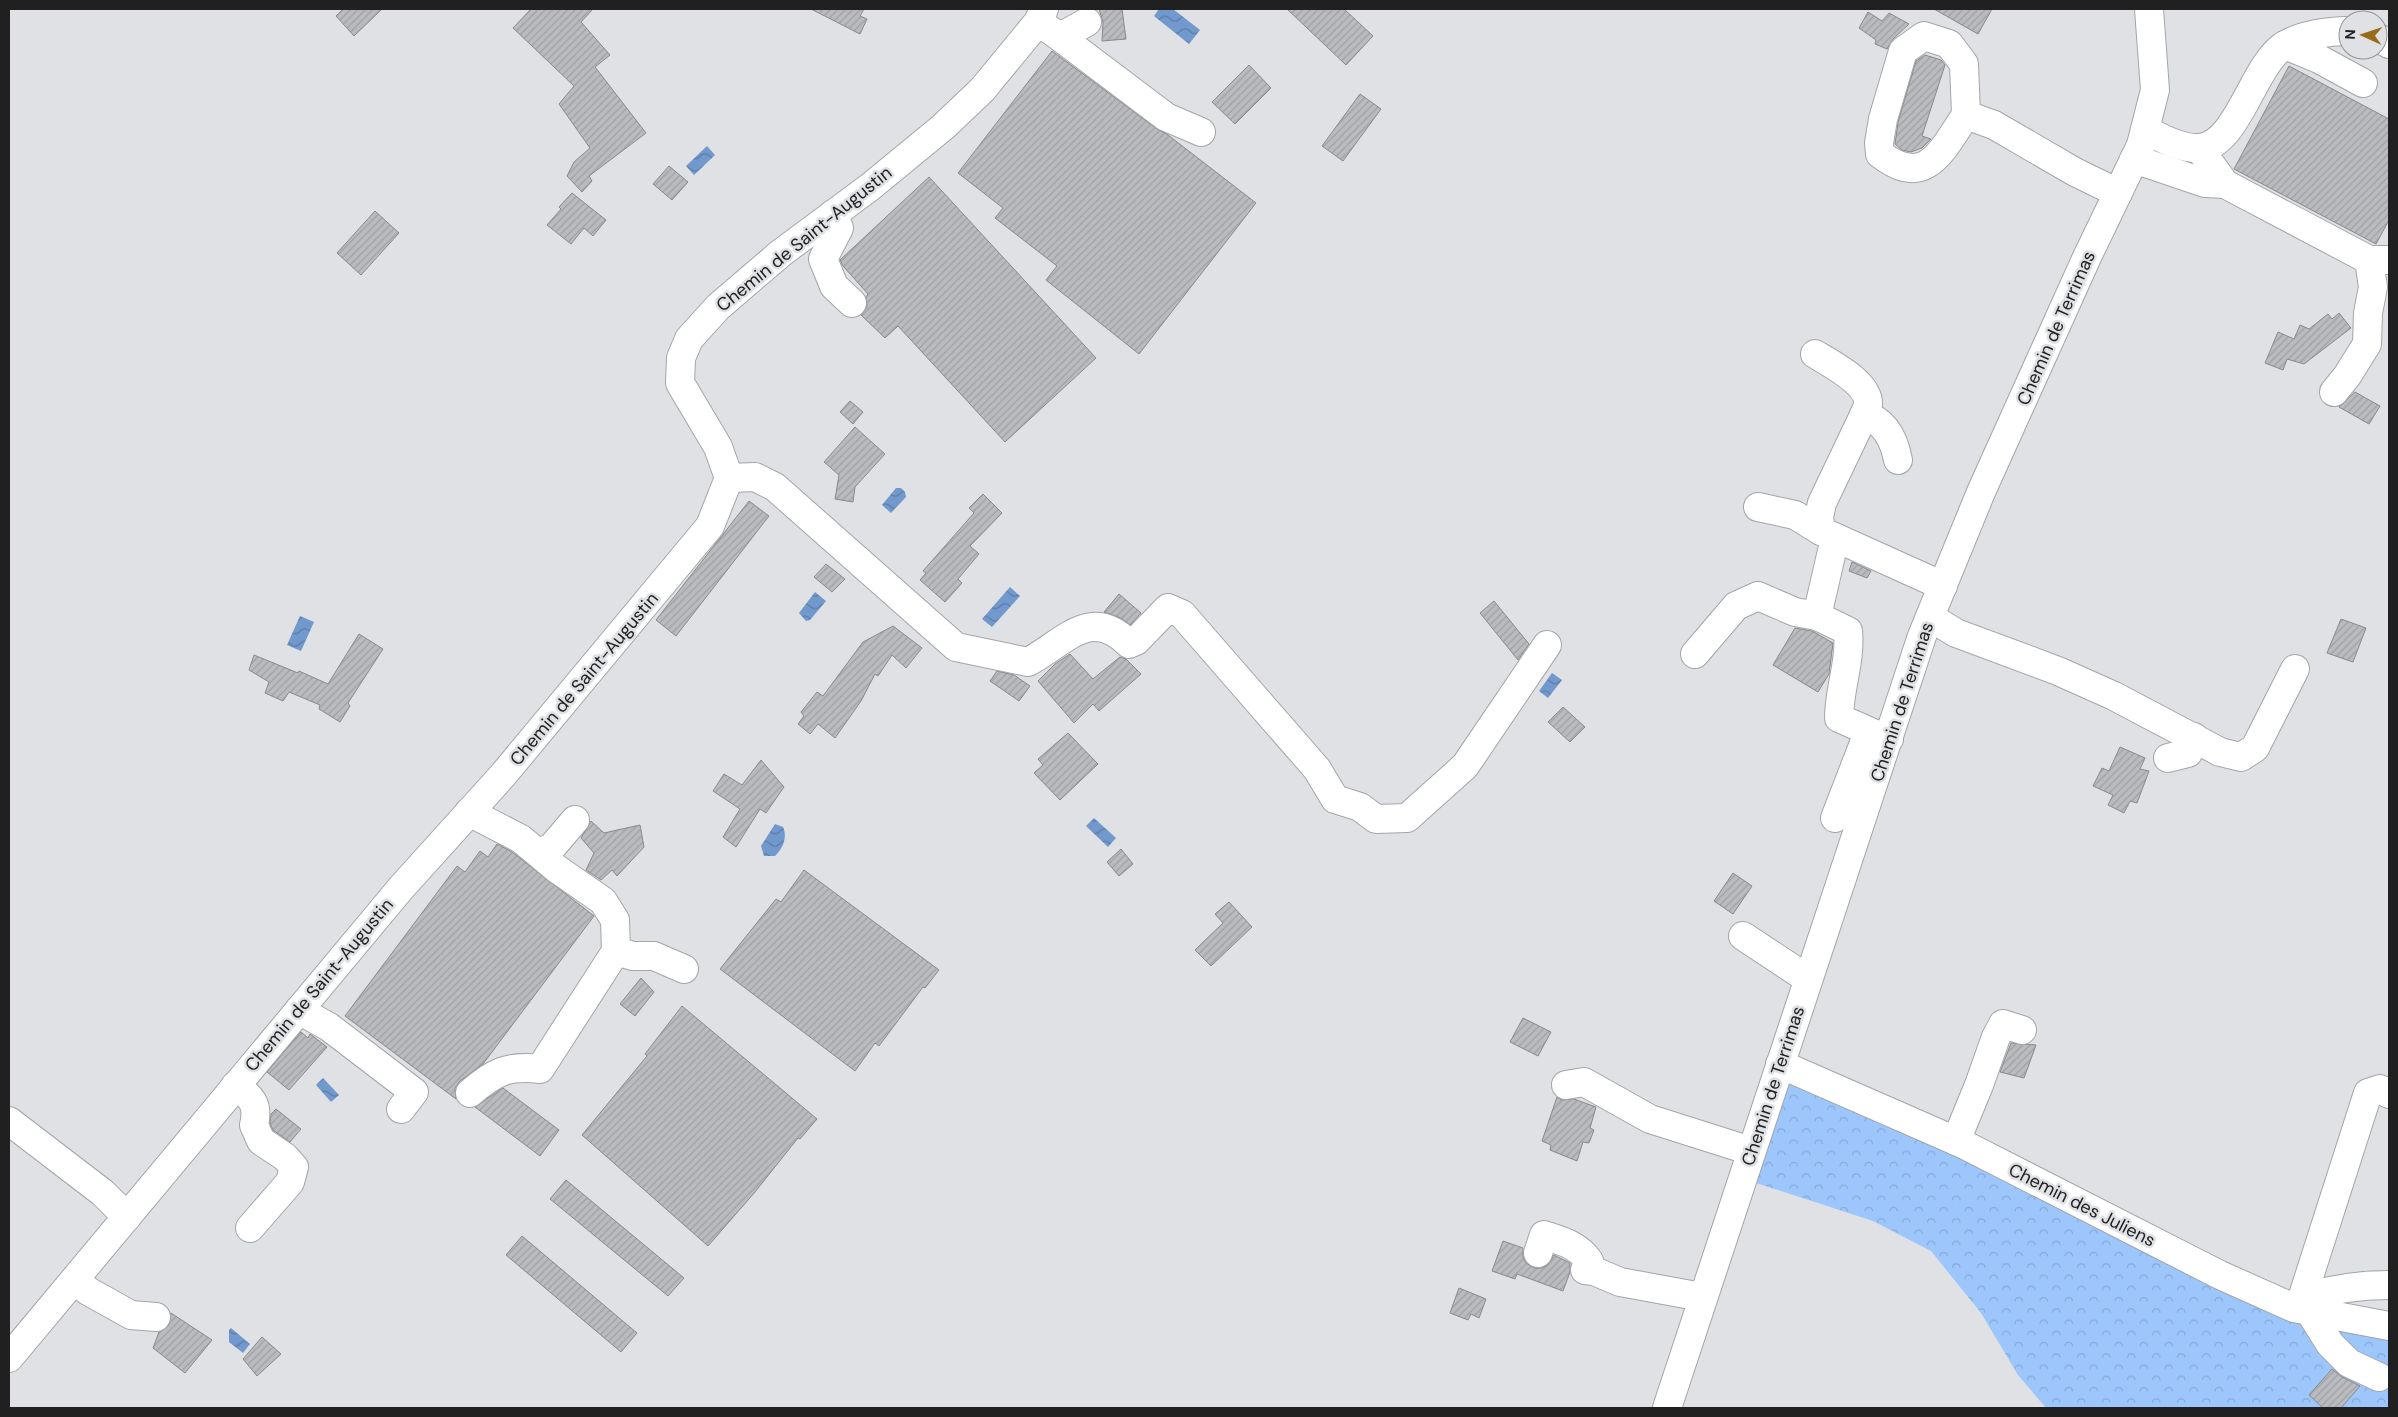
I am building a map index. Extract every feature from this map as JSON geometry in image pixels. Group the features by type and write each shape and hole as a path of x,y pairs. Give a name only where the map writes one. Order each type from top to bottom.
{"street":[{"name":"Chemin de Terrimas","path":"1666,1408 1808,979 1882,737 1986,483 2134,159 2155,90 2149,9"},
{"path":"1047,23 1087,22"},
{"path":"1047,23 1166,117 1202,132"},
{"name":"Chemin de Saint-Augustin","path":"9,1358 234,1086 401,888 621,635 710,526 729,478 718,447 680,383 681,358 690,339 718,308 781,253 943,128 1047,23"},
{"path":"2144,130 2171,143 2199,148 2218,142 2235,118 2271,58 2284,45 2316,35 2338,32"},
{"path":"1924,36 1949,44 1964,64 1966,114 1931,164 1913,170 1894,164 1880,154 1879,143 1883,119 1903,51 1924,36"},
{"path":"2284,45 2319,58 2363,83"},
{"path":"1966,114 1994,125 2075,172 2118,192"},
{"path":"2199,148 2225,184"},
{"path":"2134,159 2205,182 2225,184 2379,260 2368,313 2367,344 2347,376 2334,392"},
{"path":"833,214 839,228 823,259 834,286 852,303"},
{"path":"1815,354 1860,384 1868,404 1822,503 1819,517 1828,534 1817,616"},
{"path":"1864,415 1876,418 1894,442 1898,460"},
{"path":"729,478 755,477 775,487 956,647 1028,662 1088,626 1106,627 1120,634 1129,644 1136,641 1168,608 1182,614 1317,769 1335,799 1360,807 1376,819 1407,818 1465,766 1547,645"},
{"path":"1758,506 1795,515 1828,534 1943,586"},
{"path":"1695,654 1736,606 1758,596 1795,612 1817,616 1848,631 1850,646 1839,706 1839,718 1882,737"},
{"path":"1930,617 1956,633 2058,671 2106,693 2220,752 2241,757 2255,748 2295,669"},
{"path":"1835,818 1866,738 1882,737"},
{"path":"2168,758 2188,753 2194,737"},
{"path":"469,812 521,838 539,854 603,901 615,920 616,951 540,1069 519,1066 489,1076 470,1093"},
{"path":"539,854 552,847 575,820"},
{"path":"1743,936 1808,979"},
{"path":"616,951 632,956 654,956 684,969"},
{"path":"299,1010 329,1027 414,1092 401,1109"},
{"path":"1956,1141 1996,1037 2003,1024 2022,1030"},
{"name":"Chemin des Juliens","path":"1780,1064 1956,1141 2220,1275 2304,1306 2389,1326"},
{"path":"1566,1085 1584,1082 1650,1119 1751,1151"},
{"path":"234,1086 250,1095 257,1113 254,1125 261,1140 285,1157 294,1167 290,1182 250,1228"},
{"path":"2304,1306 2368,1093 2380,1089 2389,1094"},
{"path":"9,1121 103,1193 127,1217"},
{"path":"1538,1253 1544,1235 1566,1242 1582,1251 1588,1261 1585,1270 1594,1271 1620,1282 1702,1297"},
{"path":"75,1280 88,1291 131,1315 156,1317"},
{"path":"2304,1306 2333,1290 2366,1285 2389,1285"},
{"path":"2304,1306 2330,1344 2349,1363 2379,1377"}],"green space":[{"path":"1785,1070 2095,1219 2389,1331 2389,1408 2046,1408 2018,1375 1981,1313 1931,1251 1873,1221 1747,1180"}],"water":[{"path":"1159,9 1173,9 1200,30 1189,44 1154,16"},
{"path":"707,146 715,155 694,175 686,166"},
{"path":"896,488 901,488 905,492 906,497 891,513 882,505"},
{"path":"1010,587 1020,596 992,627 982,619"},
{"path":"815,592 826,601 810,620 806,621 799,613"},
{"path":"300,616 314,622 301,651 287,645"},
{"path":"1552,673 1562,680 1548,698 1539,691"},
{"path":"1094,818 1116,838 1108,847 1086,826"},
{"path":"775,824 783,827 784,843 775,856 764,856 761,846"},
{"path":"323,1078 339,1095 331,1102 316,1085"},
{"path":"231,1328 250,1344 243,1353 229,1342 229,1330"}],"building":[{"path":"343,9 382,9 354,36 336,16"},
{"path":"531,9 593,9 581,22 610,55 595,67 646,133 589,176 592,181 582,192 567,176 574,162 590,148 559,104 574,86 513,28"},
{"path":"811,9 864,9 860,16 867,19 860,34"},
{"path":"1099,9 1122,9 1126,39 1102,41 1103,22"},
{"path":"1287,9 1344,9 1373,36 1346,65"},
{"path":"1934,9 1992,9 1978,34"},
{"path":"1868,12 1882,21 1889,13 1909,24 1893,39 1887,49 1875,44 1876,40 1859,28"},
{"path":"1052,51 1157,129 1168,135 1256,203 1139,354 1046,280 1057,266 995,218 1003,208 958,173"},
{"path":"1925,55 1941,60 1945,65 1922,136 1931,139 1922,148 1911,152 1902,150 1895,144 1898,122 1916,61"},
{"path":"1249,65 1271,88 1235,124 1212,102"},
{"path":"2289,66 2389,119 2389,220 2376,244 2234,169"},
{"path":"1360,94 1381,109 1343,161 1322,146"},
{"path":"669,166 688,182 672,200 653,184"},
{"path":"929,177 1096,358 1005,442 898,326 885,338 861,315 867,307 866,297 868,294 840,260"},
{"path":"572,193 606,220 593,236 584,228 571,244 547,225 561,209 559,207"},
{"path":"375,211 399,233 361,275 337,253"},
{"path":"2339,313 2351,328 2304,364 2287,359 2283,370 2265,363 2278,332 2294,339 2300,325 2309,329 2328,314 2332,319"},
{"path":"2355,392 2380,406 2369,424 2339,407"},
{"path":"850,401 863,412 853,424 840,412"},
{"path":"855,427 885,454 855,487 853,502 835,499 839,475 824,462"},
{"path":"983,494 1002,513 970,546 979,554 958,579 962,583 945,602 920,580 926,573 923,571 974,513 969,508"},
{"path":"749,501 769,516 676,636 656,620"},
{"path":"1852,562 1871,571 1867,578 1849,571"},
{"path":"826,564 845,579 832,592 814,577"},
{"path":"1119,594 1141,613 1130,625 1121,618 1104,612"},
{"path":"1494,601 1529,644 1518,660 1480,613"},
{"path":"2341,619 2366,628 2353,662 2327,653"},
{"path":"893,626 922,648 906,668 892,655 878,676 875,674 861,701 835,738 818,724 810,734 798,724 804,716 801,712 817,692 823,696 863,642"},
{"path":"1795,628 1812,631 1833,643 1829,674 1818,692 1773,665"},
{"path":"359,634 383,649 348,703 350,706 340,722 319,709 320,705 289,692 283,701 265,693 269,682 249,670 254,655 298,673 299,671 328,684"},
{"path":"1070,654 1093,679 1120,657 1126,659 1141,674 1099,711 1093,704 1074,723 1038,681 1055,664"},
{"path":"997,671 1014,675 1030,686 1019,701 990,681"},
{"path":"1563,707 1585,727 1570,742 1548,722"},
{"path":"1068,733 1098,764 1060,800 1034,773 1043,765 1038,759"},
{"path":"2120,747 2145,758 2140,769 2149,771 2137,803 2130,801 2124,813 2108,805 2113,795 2093,786 2102,768 2109,771"},
{"path":"761,760 784,787 766,813 760,809 736,847 723,837 740,809 713,791 724,774 742,785"},
{"path":"591,821 604,833 640,825 644,847 617,876 612,870 601,880 586,870 594,853 581,838"},
{"path":"497,844 512,852 594,916 483,1064 460,1081 455,1088 456,1099 345,1016 457,866 465,872 480,851 488,857"},
{"path":"1121,849 1133,864 1119,876 1107,862"},
{"path":"804,870 939,970 925,988 923,987 879,1046 875,1043 855,1071 720,969 776,899 781,902"},
{"path":"1733,873 1752,886 1733,914 1714,901"},
{"path":"1229,902 1252,927 1211,966 1195,950 1223,923 1215,914"},
{"path":"641,978 654,992 635,1016 620,1004"},
{"path":"682,1006 817,1119 800,1139 798,1138 755,1192 708,1246 582,1135 647,1056 645,1054"},
{"path":"1523,1018 1551,1032 1538,1056 1510,1042"},
{"path":"301,1032 308,1038 310,1034 327,1047 289,1090 267,1072"},
{"path":"2011,1043 2036,1045 2024,1078 2000,1072"},
{"path":"503,1088 559,1130 540,1156 475,1107"},
{"path":"1557,1097 1561,1100 1574,1099 1596,1107 1590,1128 1594,1130 1589,1143 1583,1142 1577,1161 1550,1150 1551,1145 1542,1141"},
{"path":"276,1109 301,1129 290,1142 273,1130 270,1123 271,1114"},
{"path":"566,1180 684,1278 668,1296 550,1199"},
{"path":"522,1236 637,1333 621,1352 506,1255"},
{"path":"1503,1241 1523,1248 1523,1257 1526,1263 1534,1268 1542,1268 1548,1265 1554,1255 1570,1263 1570,1272 1563,1291 1517,1274 1515,1279 1492,1271"},
{"path":"1459,1288 1486,1299 1479,1318 1471,1314 1468,1320 1450,1313"},
{"path":"171,1313 212,1340 185,1373 153,1348 159,1332 169,1325"},
{"path":"262,1337 281,1354 257,1376 243,1359"},
{"path":"2332,1369 2342,1377 2360,1386 2341,1408 2323,1408 2309,1395"}]}
